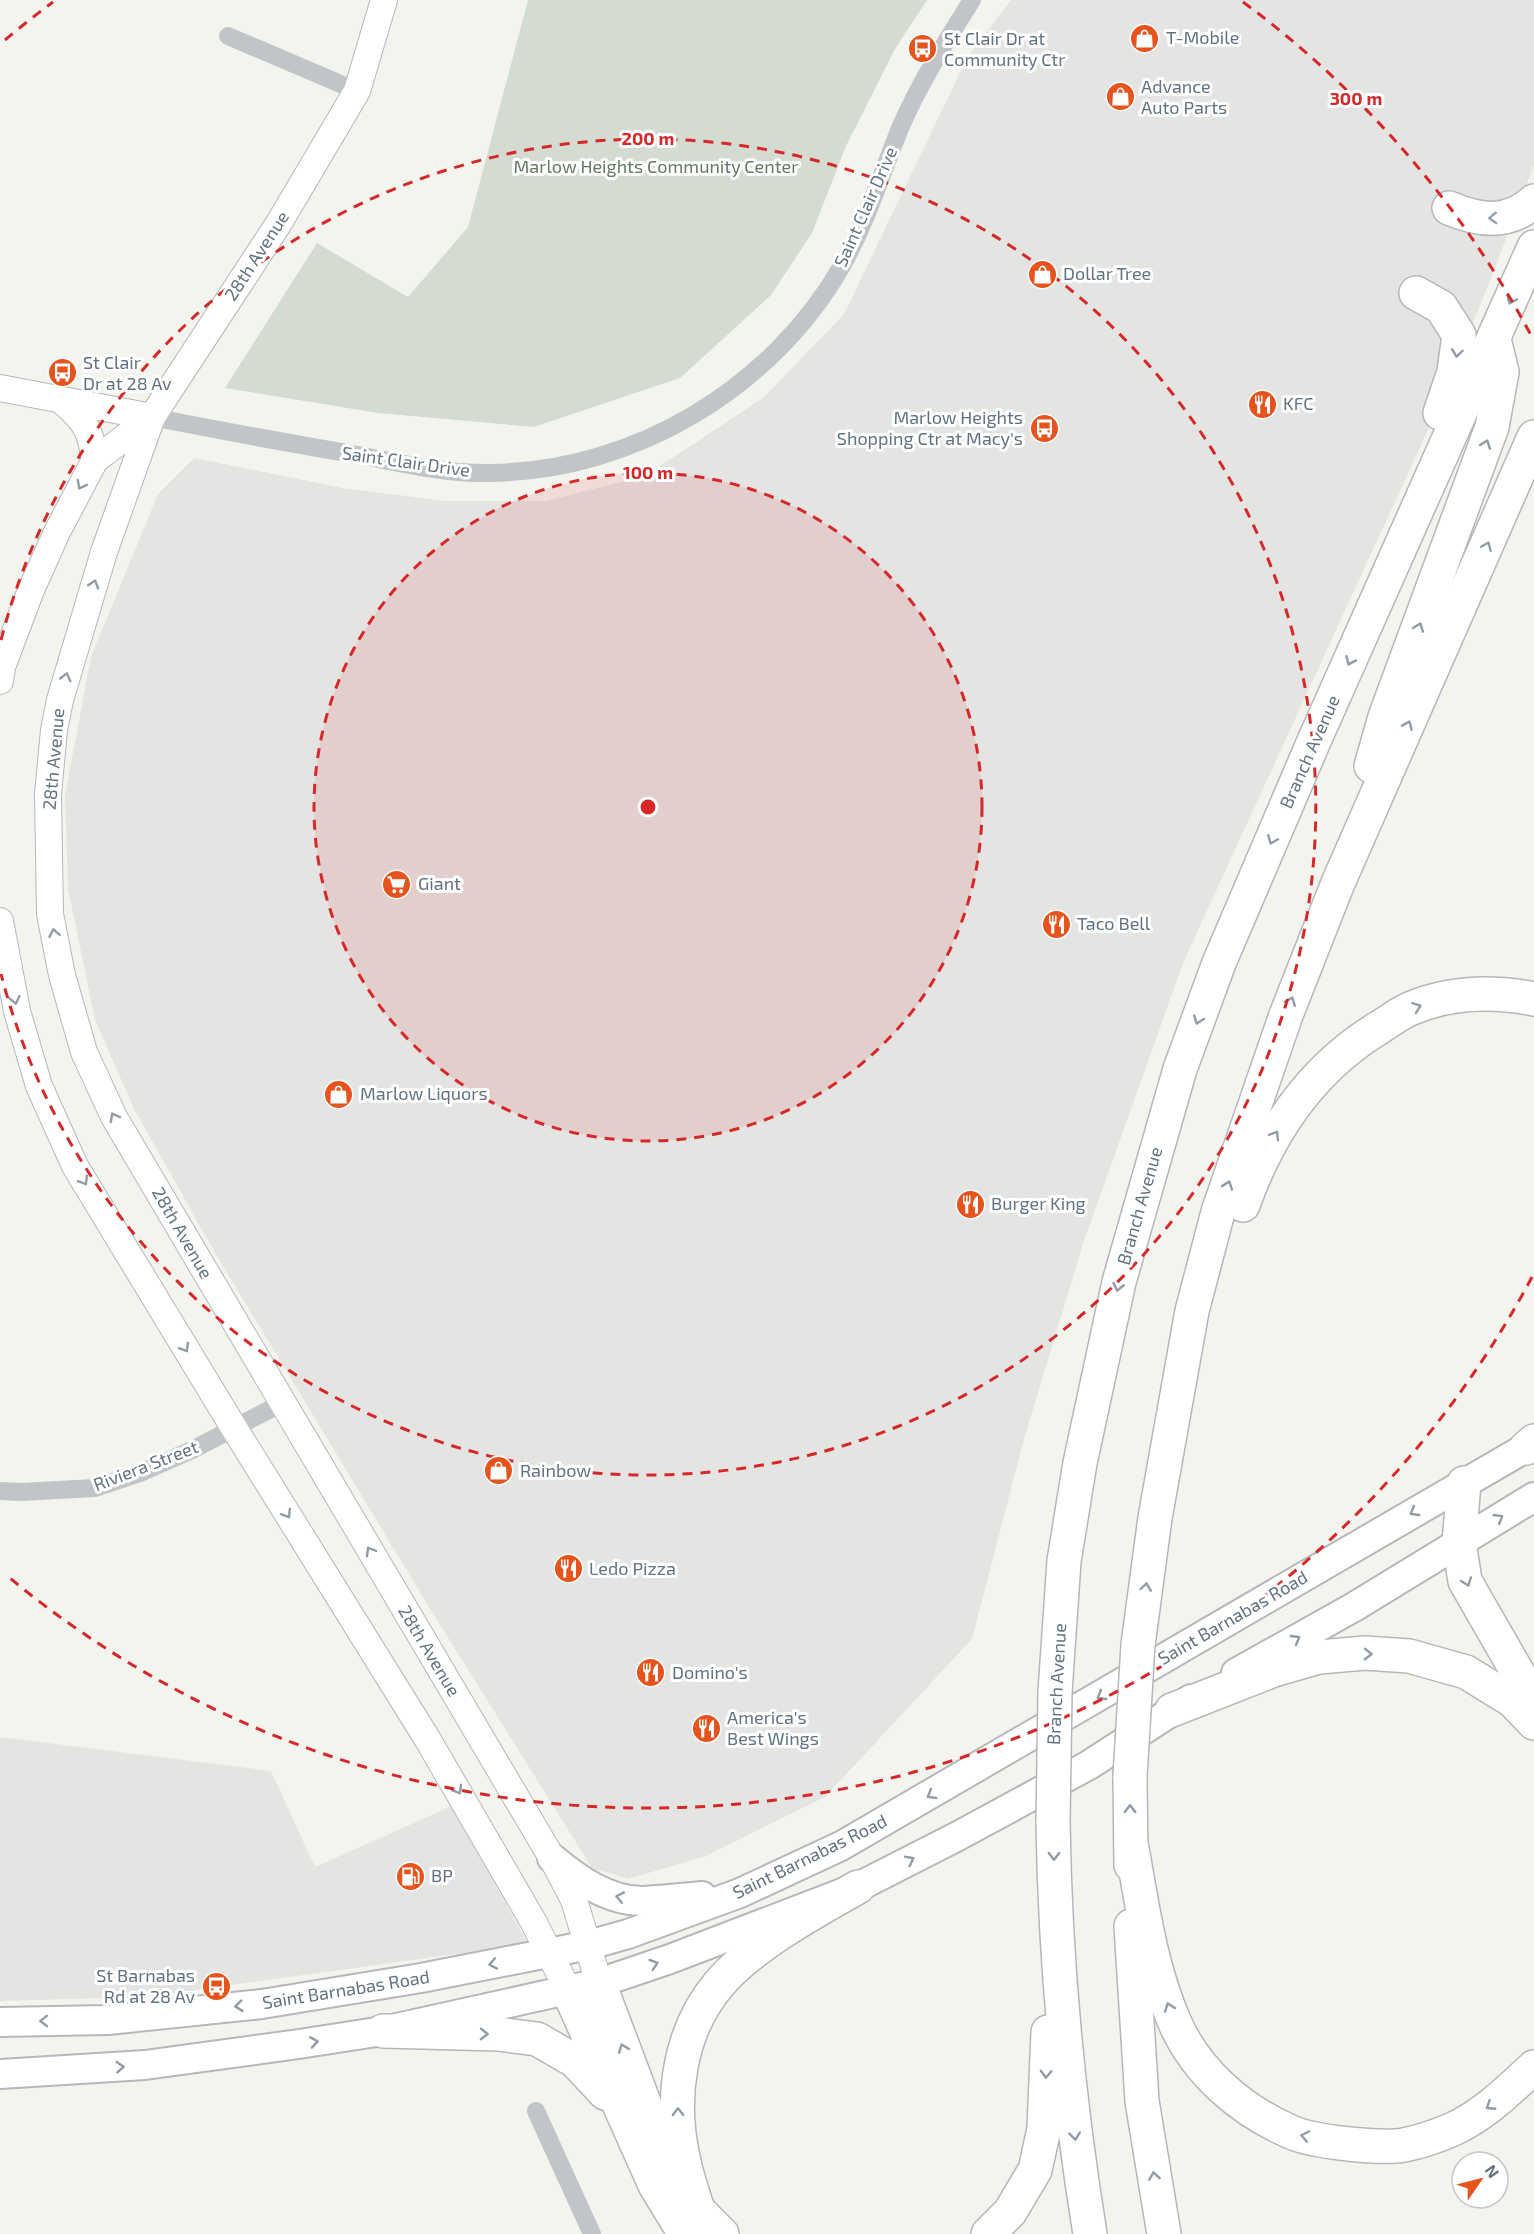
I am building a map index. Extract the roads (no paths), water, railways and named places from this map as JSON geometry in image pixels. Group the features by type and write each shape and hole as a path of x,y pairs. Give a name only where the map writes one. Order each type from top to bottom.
{"highway":[{"path":"1449,208 1489,220 1509,217 1534,201"},
{"name":"Branch Avenue","path":"1090,2234 1073,2113 1054,1890 1055,1692 1064,1561 1080,1463 1119,1282 1180,1069 1220,963 1314,741 1534,247"},
{"path":"1374,608 1454,372 1459,335 1441,308 1416,293"},
{"path":"1338,883 1385,717 1492,428 1502,372 1494,339"},
{"path":"1164,2234 1142,2101 1131,1924 1130,1776 1138,1645 1155,1518 1177,1406 1192,1311 1218,1212 1286,1016 1338,883 1534,436"},
{"path":"1177,1406 1200,1361 1236,1224 1253,1177 1274,1134 1325,1068 1364,1037 1410,1008 1442,999 1478,994 1534,999"},
{"path":"1464,1483 1459,1542 1465,1581 1534,1701"},
{"path":"1172,1710 1274,1670 1319,1657 1365,1653 1409,1656 1466,1672 1514,1701 1534,1723"},
{"path":"1131,1843 1160,1981 1175,2025 1201,2067 1238,2103 1293,2133 1342,2144 1402,2145 1452,2130 1498,2101 1534,2067"},
{"path":"692,2222 678,2124 677,2082 687,2044 700,2010 720,1983 747,1959 803,1918 858,1887"},
{"path":"988,2234 1010,2212 1035,2170 1044,2129 1054,1890"},
{"path":"584,1987 648,2113 692,2222"},
{"path":"584,1987 621,2110 655,2185 692,2222 722,2234"},
{"path":"383,2031 498,2034 537,2039 575,2061 621,2110"}],"main road":[{"name":"Saint Barnabas Road","path":"0,2022 108,2020 262,2004 421,1978 589,1945 628,1934 740,1893 841,1846 1531,1444"},
{"name":"Saint Barnabas Road","path":"0,2074 145,2066 383,2031 584,1987 670,1959 858,1887 958,1836 1089,1765 1172,1710 1354,1607 1534,1497"},
{"path":"552,1858 574,1877 609,1894 640,1901 740,1893"}],"street":[{"name":"28th Avenue","path":"384,0 357,91 279,223 152,417 100,563 60,700 54,730 48,794 50,914 62,975 84,1052 114,1117 552,1858 574,1900 589,1945 584,1987"},
{"name":"Saint Clair Drive","path":"0,388 428,468 489,474 547,468 585,460 640,443 685,421 754,373 792,336 828,289 859,232 903,122 927,75 972,0"},
{"path":"228,36 357,91"},
{"path":"62,401 86,426 91,436 95,460"},
{"name":"28th Avenue","path":"0,681 2,667 31,590 57,532 95,460 152,417"},
{"path":"0,921 17,1011 39,1086 73,1162 234,1428 428,1740 550,1953 584,1987"},
{"name":"Riviera Street","path":"0,1491 95,1488 181,1455 282,1403"},
{"path":"536,2111 592,2234"}],"place":[{"name":"T-Mobile","path":"1145,38"},
{"name":"St Clair Dr at Community Ctr","path":"923,49"},
{"name":"Advance Auto Parts","path":"1120,97"},
{"name":"Dollar Tree","path":"1042,274"},
{"name":"St Clair Dr at 28 Av","path":"62,373"},
{"name":"KFC","path":"1262,404"},
{"name":"Marlow Heights Shopping Ctr at Macy's","path":"1044,428"},
{"name":"Giant","path":"397,884"},
{"name":"Taco Bell","path":"1056,924"},
{"name":"Marlow Liquors","path":"339,1094"},
{"name":"Burger King","path":"970,1204"},
{"name":"Rainbow","path":"499,1471"},
{"name":"Ledo Pizza","path":"568,1569"},
{"name":"Domino's","path":"651,1673"},
{"name":"America's Best Wings","path":"706,1728"},
{"name":"BP","path":"410,1876"},
{"name":"St Barnabas Rd at 28 Av","path":"216,1986"}],"park label":[{"name":"Marlow Heights Community Center","path":"656,167"}]}
